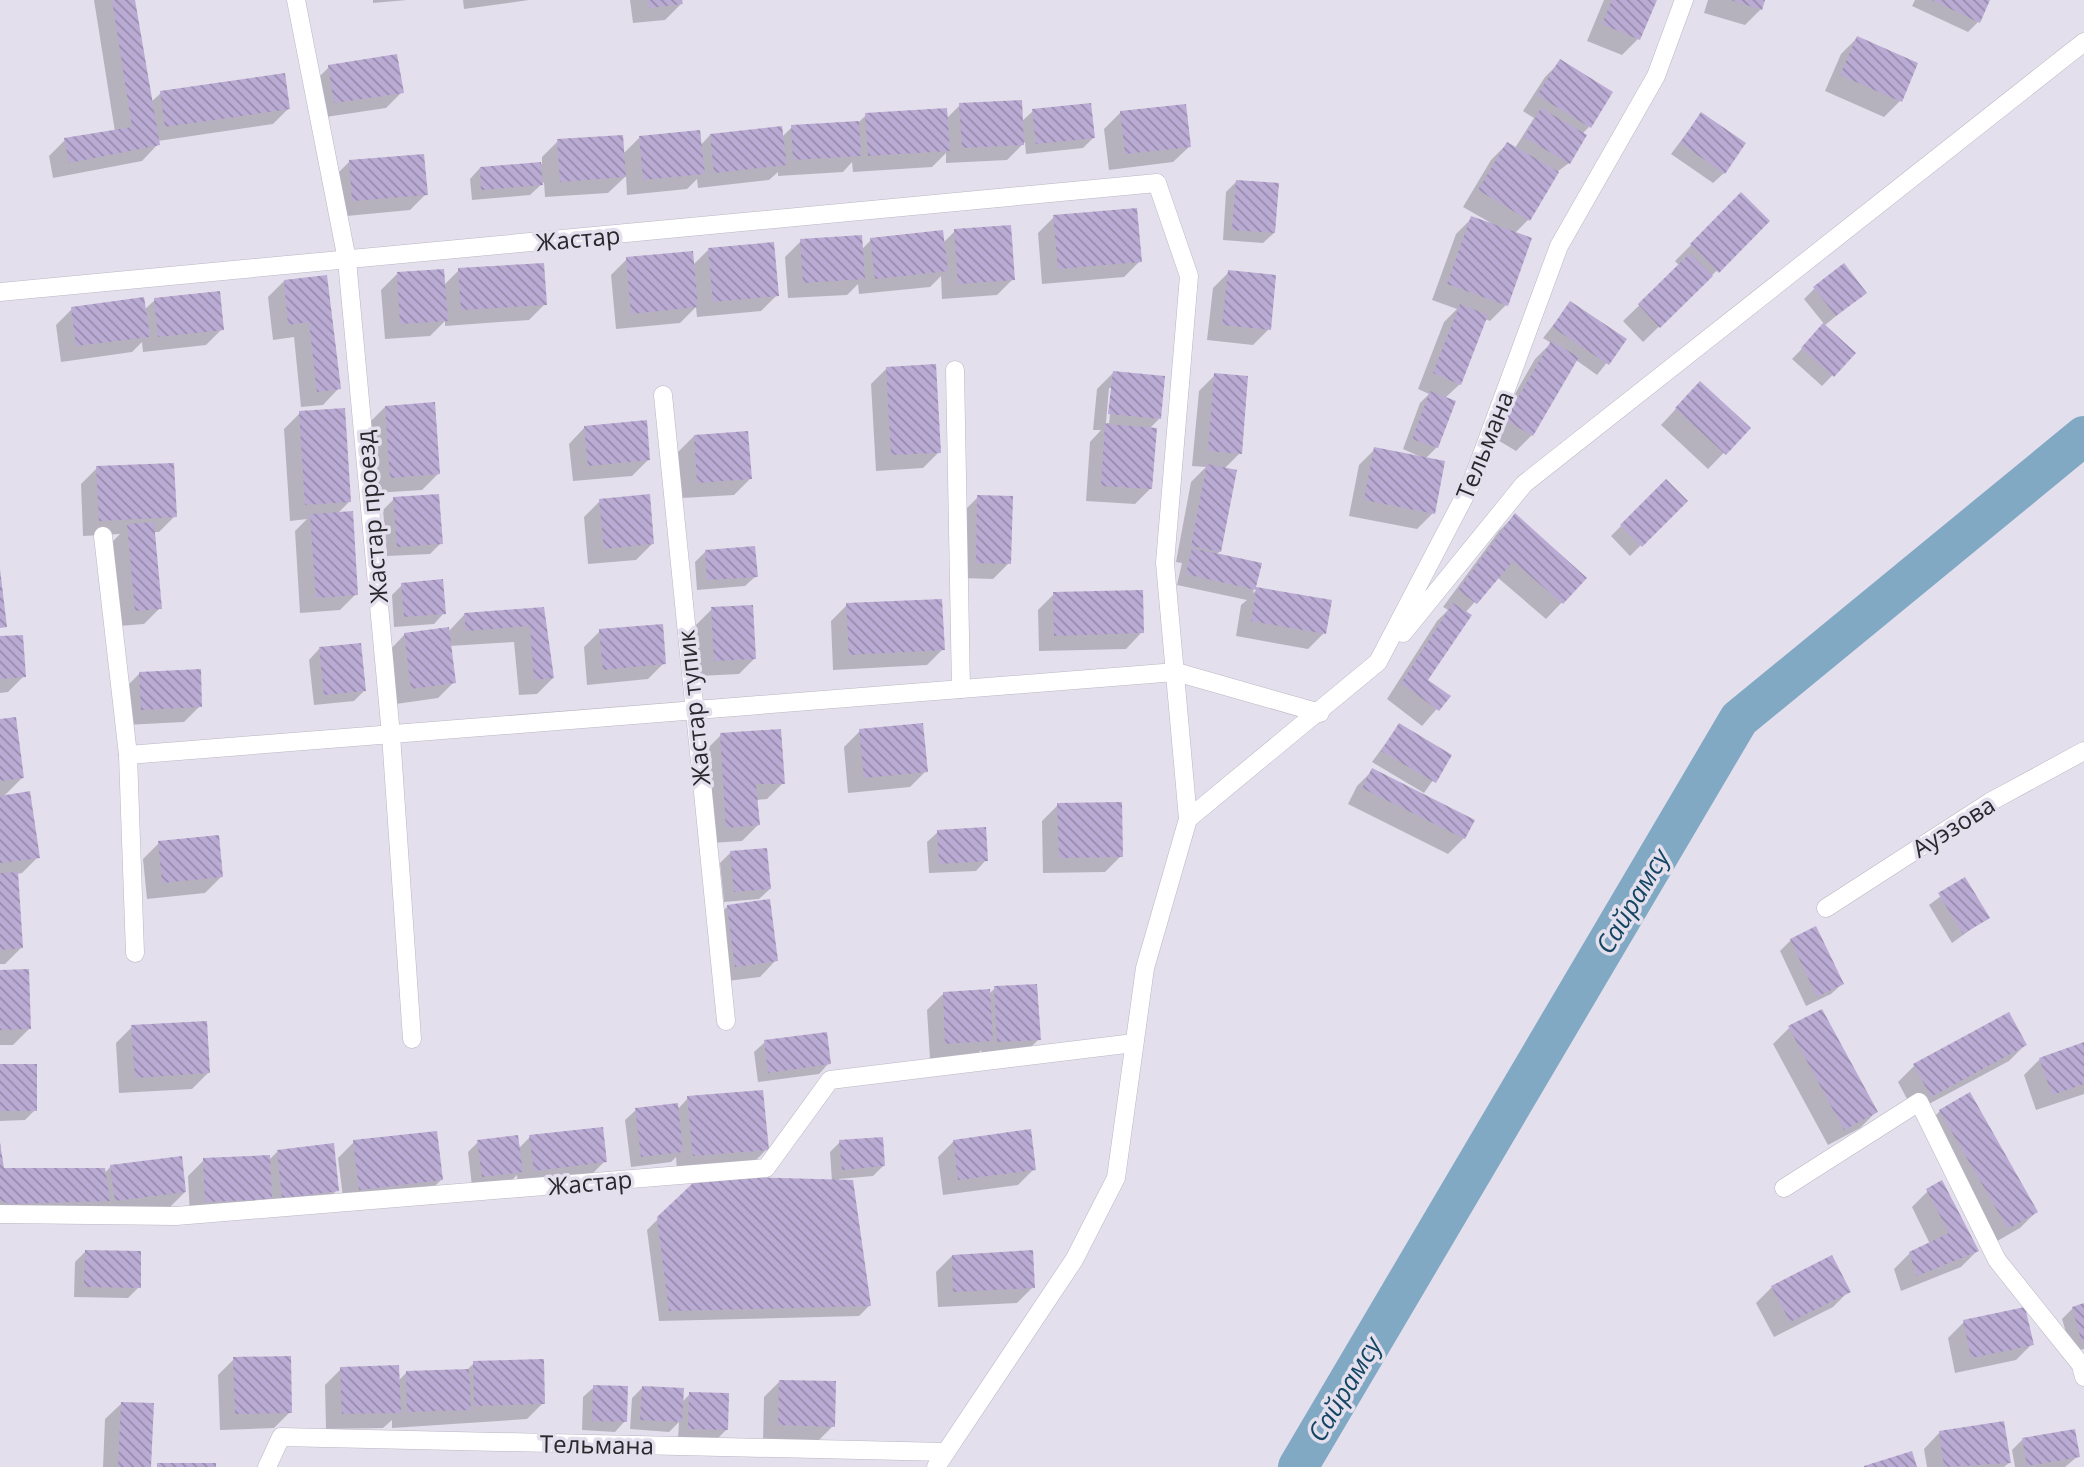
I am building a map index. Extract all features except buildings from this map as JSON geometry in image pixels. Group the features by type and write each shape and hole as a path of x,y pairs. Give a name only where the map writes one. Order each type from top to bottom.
{"street":[{"name":"Жастар проезд","path":"296,0 347,260 391,735 412,1039"},
{"name":"Тельмана","path":"1188,819 1320,713 1378,662 1471,484 1559,246 1656,76 1684,0"},
{"path":"1378,662 1524,484 2084,42"},
{"name":"Жастар","path":"0,292 1157,183 1189,276 1165,563 1176,673"},
{"path":"954,370 961,689"},
{"name":"Жастар тупик","path":"663,395 726,1021"},
{"path":"103,536 128,755 135,953"},
{"path":"936,1467 1074,1260 1116,1178 1145,968 1188,819 1176,673"},
{"path":"128,755 1176,673 1320,713"},
{"name":"Ауэзова","path":"1826,908 1990,802 2084,751"},
{"name":"Жастар","path":"0,1214 176,1216 766,1168 830,1080 1134,1043"},
{"path":"1784,1188 1919,1102 1997,1260 2081,1365 2084,1377"},
{"name":"Тельмана","path":"267,1467 281,1437 946,1452"}],"waterway":[{"name":"Сайрамсу","path":"1298,1467 1739,719 2084,436"}]}
